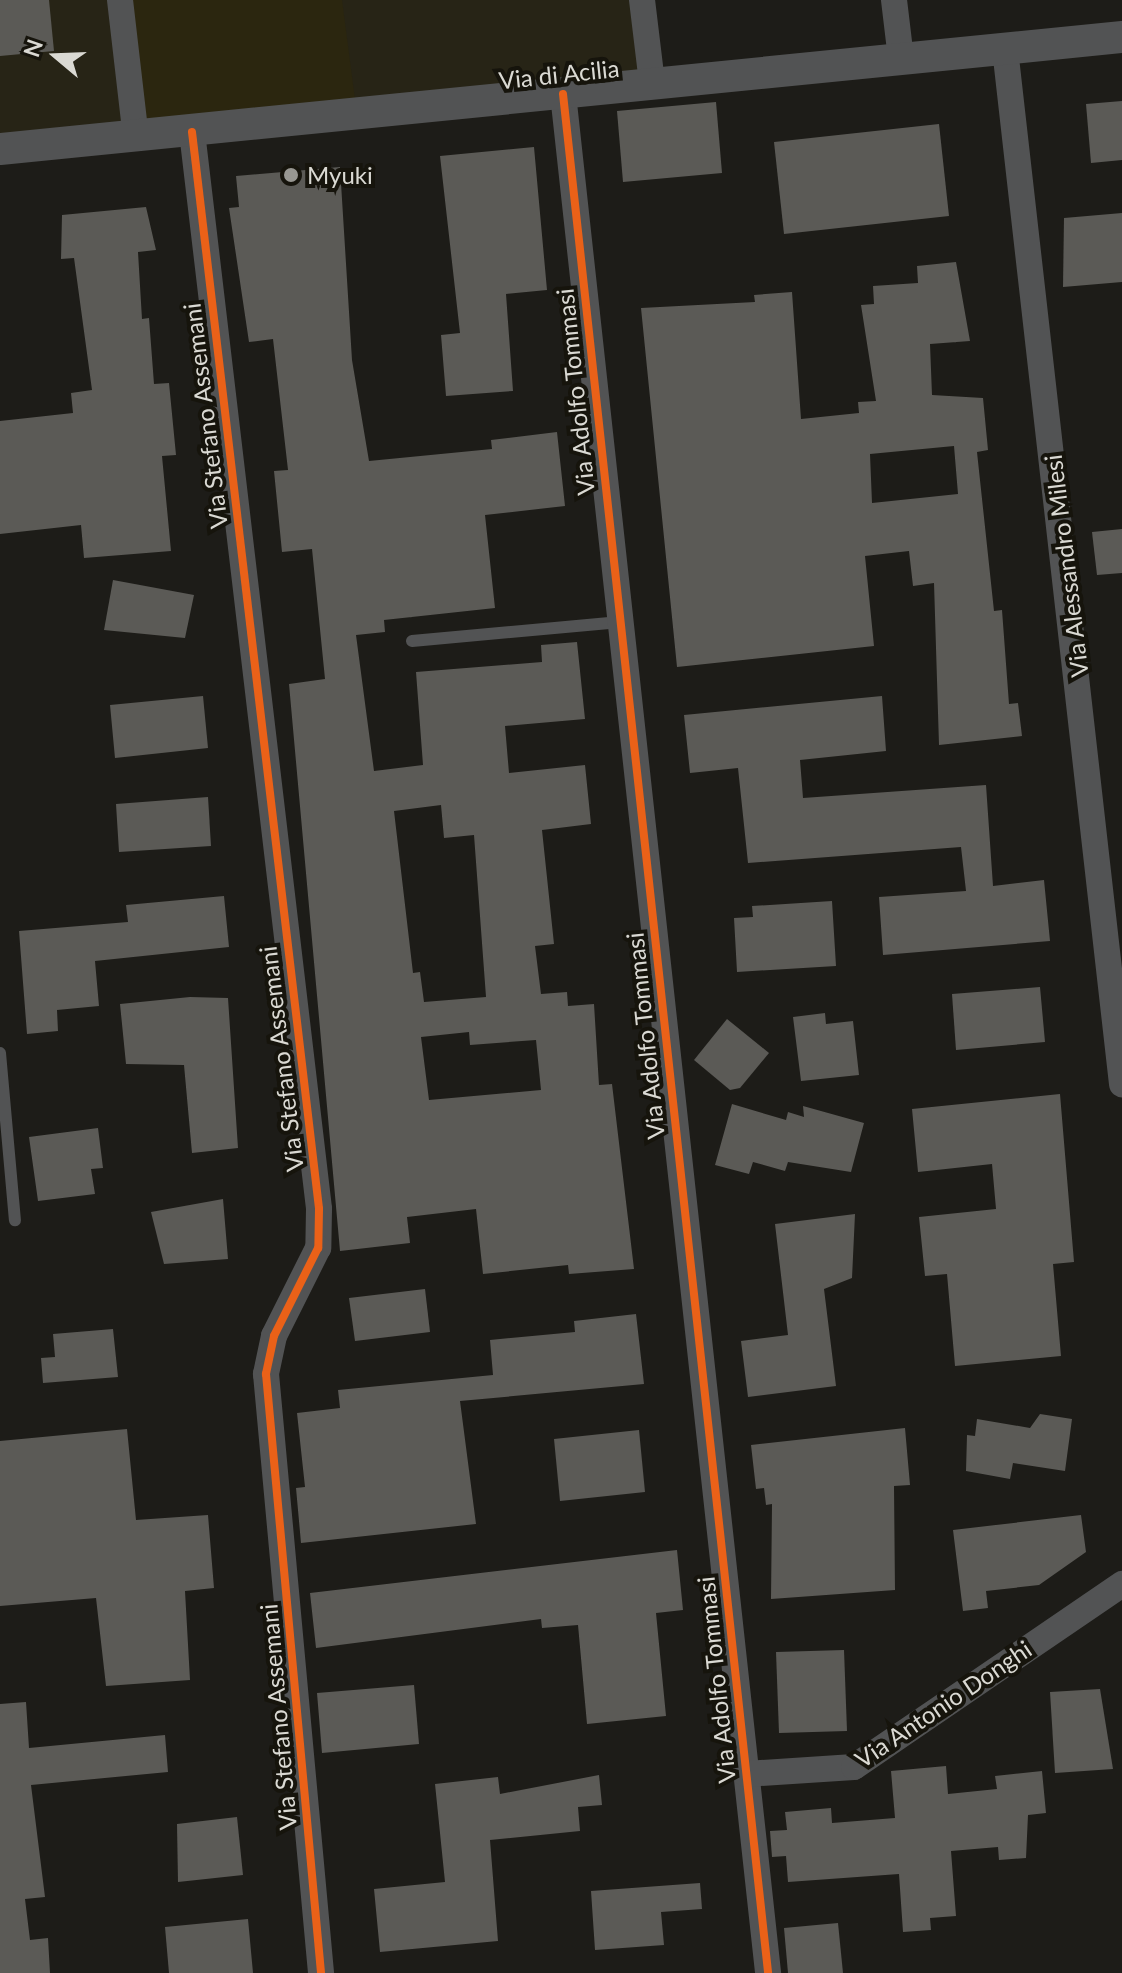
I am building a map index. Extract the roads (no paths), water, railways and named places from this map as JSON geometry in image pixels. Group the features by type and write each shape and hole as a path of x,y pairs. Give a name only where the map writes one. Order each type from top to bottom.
{"street":[{"path":"120,0 136,138"},
{"path":"642,0 652,83"},
{"path":"894,0 901,59"},
{"name":"Via di Acilia","path":"0,149 136,138 1122,37"},
{"name":"Via Alessandro Milesi","path":"1005,49 1122,1084"},
{"name":"Via Adolfo Tommasi","path":"563,94 768,1973"},
{"name":"Via Stefano Assemani","path":"192,132 319,1209 318,1248 274,1336 266,1374 321,1973"},
{"name":"Via Antonio Donghi","path":"746,1774 854,1767 1122,1584"}],"lane":[{"path":"412,641 620,622"},
{"path":"0,1053 15,1220"}],"place":[{"name":"Myuki","path":"291,175"}]}
